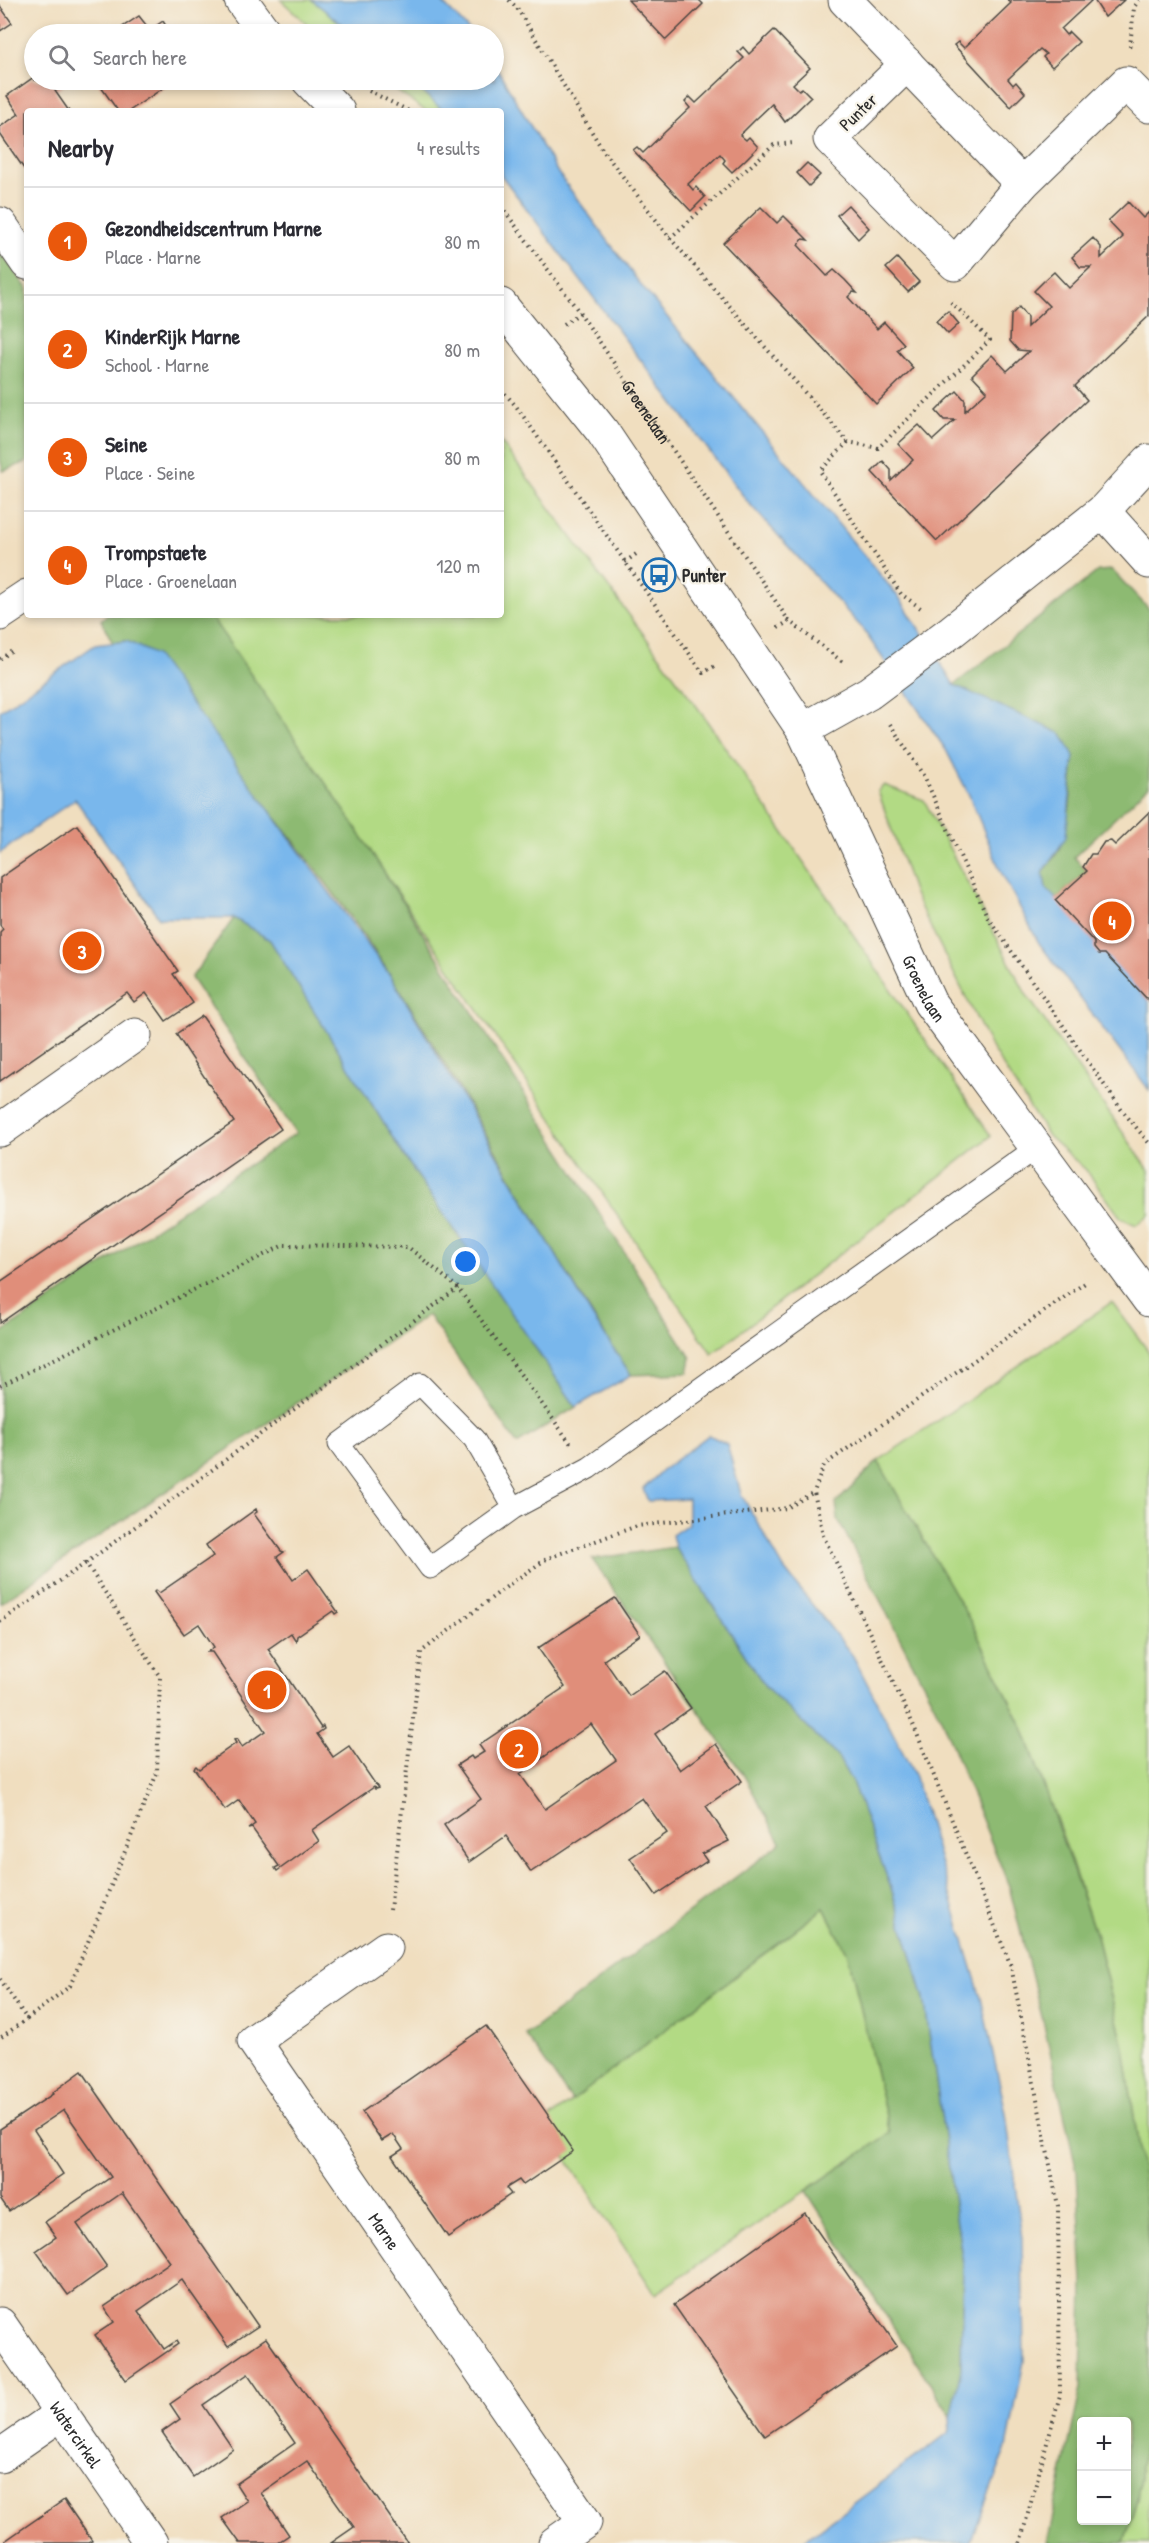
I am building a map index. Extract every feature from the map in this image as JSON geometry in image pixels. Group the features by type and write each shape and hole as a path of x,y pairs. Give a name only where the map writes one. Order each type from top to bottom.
{"street":[{"path":"241,0 259,24"},
{"path":"845,0 1022,184"},
{"name":"Punter","path":"907,64 830,140 955,264"},
{"path":"955,264 1022,184 1126,83 1149,106"},
{"path":"318,90 335,108"},
{"path":"0,224 24,259"},
{"name":"Groenelaan","path":"504,309 602,431 803,730 930,1003 1035,1149 1149,1300"},
{"path":"803,730 880,686 952,631 1103,511 1149,461"},
{"path":"1103,511 1149,562"},
{"path":"0,614 24,598"},
{"path":"0,1130 135,1035"},
{"name":"Marne","path":"386,1948 255,2041 585,2522 555,2543"},
{"name":"Watercirkel","path":"0,2324 151,2543"},
{"path":"0,2456 62,2414"}],"lane":[{"path":"514,1508 474,1439 420,1384 339,1444 430,1568 514,1508 589,1468 1035,1149"}],"path":[{"path":"508,0 517,8 604,152 670,238 848,442 878,448 990,340 934,285 955,264"},
{"path":"1126,83 1134,7 1139,0"},
{"path":"368,90 403,108"},
{"path":"670,238 774,145 830,140"},
{"name":"Groenelaan","path":"504,210 580,313 789,621 845,664 880,686 925,778 987,916 1121,1109 1149,1143"},
{"path":"504,392 516,406 703,674 789,621"},
{"path":"848,442 820,471 901,594 952,631"},
{"path":"689,493 698,486"},
{"path":"625,562 642,550"},
{"path":"0,1386 284,1245 408,1247 458,1288 589,1468"},
{"path":"1020,2543 1060,2395 1058,2206 1011,1965 913,1724 823,1535 814,1492 824,1465 1085,1283"},
{"path":"0,1622 86,1563 458,1288"},
{"path":"386,1948 421,1652 548,1558 637,1526 787,1508 814,1492"},
{"path":"0,2038 70,1986 157,1773 160,1677 86,1563"},
{"path":"0,1979 27,2019"}],"green space":[{"path":"281,0 312,0 342,24 307,24"},
{"path":"396,90 420,90 441,108 422,108"},
{"path":"0,252 24,284 24,463 3,471 0,459"},
{"path":"504,446 698,708 991,1136 712,1354 211,618 504,618"},
{"path":"1112,570 1149,609 1149,786 1074,857 1087,871 1055,900 1046,888 1043,873 1059,850 1070,806 1074,756 1062,734 954,685 1098,571"},
{"path":"104,618 212,618 353,823 691,1358 688,1373 631,1375 570,1277 424,1028 363,934 332,890 266,806 197,723 127,641 113,643 101,620"},
{"path":"884,785 924,800 1026,994 1149,1170 1149,1215 1136,1225 1121,1218 1086,1170 1048,1136 992,1049 914,894 878,791"},
{"path":"234,918 270,940 404,1156 576,1407 517,1444 428,1315 0,1603 0,1334 296,1133 191,978"},
{"path":"1112,1302 1149,1352 1149,2255 1143,2178 1124,2048 1096,1936 1064,1840 1024,1730 972,1624 878,1461"},
{"path":"878,1461 972,1624 1024,1730 1096,1936 1124,2048 1143,2178 1149,2255 1149,2403 1137,2500 1131,2520 1131,2417 1077,2417 1077,2525 1129,2525 1124,2543 1047,2543 1081,2388 1083,2280 1077,2172 1044,2025 1009,1886 941,1718 838,1519 836,1503"},
{"path":"675,1547 765,1686 838,1757 853,1784 892,1891 924,1998 963,2264 961,2369 952,2418 806,2191 890,2133 848,1954 824,1908 572,2101 526,2035 781,1843 743,1774 592,1559"},
{"path":"824,1908 848,1954 890,2133 655,2294 543,2123"},
{"path":"1149,2403 1149,2543 1124,2543 1137,2500"}],"water":[{"path":"312,0 440,0 463,24 342,24"},
{"path":"504,80 558,173 640,284 901,600 954,685 1062,734 1074,756 1066,837 1043,873 1046,888 1149,1001 1149,1090 1039,943 1001,872 969,795 946,750 862,628 747,501 504,179 504,108 441,108 420,90 504,90"},
{"path":"127,641 156,655 392,978 592,1316 631,1375 576,1407 404,1156 270,940 234,918 159,918 75,799 0,853 0,711 95,645"},
{"path":"709,1435 727,1444 741,1494 784,1569 853,1656 914,1774 981,1998 1006,2113 1022,2239 1024,2361 1007,2447 970,2543 801,2543 948,2433 961,2369 963,2264 924,1998 892,1891 853,1784 838,1757 765,1686 675,1547 672,1535 688,1524 688,1499 648,1501 643,1489 665,1468"}],"building":[{"path":"628,0 699,0 703,4 666,40"},
{"path":"1008,0 1092,0 1061,29 1066,35 1069,32 1079,42 1052,67 1043,57 1046,54 1040,49 1008,79 1013,85 1016,82 1025,93 1011,107 954,45 958,42 964,48 1011,3"},
{"path":"1094,0 1124,0 1105,17"},
{"path":"0,6 12,23 0,31"},
{"path":"139,16 145,24 127,24"},
{"path":"774,30 810,68 793,84 799,90 802,88 811,97 785,122 772,104 756,119 740,135 746,140 749,137 758,147 745,160 732,172 723,163 725,160 720,154 688,184 693,190 696,187 705,197 691,211 633,150 637,147 643,153 690,108 685,102 690,97 696,103 744,58 738,52 743,47 749,54"},
{"path":"24,84 24,90 57,90 55,91 67,108 24,108 24,169 0,134 0,127 19,114 7,96"},
{"path":"103,90 160,90 133,108 116,108"},
{"path":"807,163 820,175 809,186 797,173"},
{"path":"1128,202 1143,218 1149,212 1149,316 1075,386 1087,400 937,541 872,472 883,461 891,470 891,481 913,460 898,444 919,425 933,440 955,420 944,420 936,411 957,391 965,400 965,411 987,391 972,375 992,355 1007,371 1029,351 1018,350 1010,341 1011,315 1019,307 1027,317 1027,327 1049,306 1034,291 1044,281 1054,272 1069,288 1091,267 1080,267 1072,257 1093,238 1101,247 1101,258 1123,237 1108,221"},
{"path":"848,205 869,228 858,239 837,215"},
{"path":"761,207 777,223 784,216 808,240 803,239 798,245 827,276 834,270 857,293 853,292 848,297 877,329 884,322 904,344 897,350 913,368 876,404 723,243"},
{"path":"897,258 919,282 908,292 886,268"},
{"path":"948,311 959,324 948,334 936,321"},
{"path":"1149,812 1149,1001 1105,954 1099,954 1094,948 1094,942 1055,900 1087,871 1083,867 1091,854 1096,854 1104,842 1111,841 1115,845"},
{"path":"77,825 178,971 173,974 193,1003 166,1021 146,993 134,1002 127,993 0,1081 0,932 3,929 0,925 0,878"},
{"path":"202,1016 281,1129 0,1323 0,1282 234,1122 176,1034"},
{"path":"256,1509 257,1512 254,1514 284,1552 277,1557 293,1580 308,1569 338,1612 335,1614 333,1611 297,1636 296,1641 291,1633 268,1649 321,1728 323,1726 324,1729 317,1734 333,1757 349,1746 378,1788 374,1787 312,1830 319,1841 277,1871 275,1868 279,1866 252,1828 248,1829 255,1824 239,1800 225,1810 194,1768 196,1766 199,1769 236,1743 234,1740 237,1739 242,1747 265,1731 212,1652 207,1652 214,1647 199,1624 184,1634 154,1592 156,1590 159,1593 213,1556 206,1545"},
{"path":"615,1598 640,1635 604,1660 629,1696 665,1671 691,1708 655,1734 680,1770 716,1744 742,1781 706,1806 729,1841 702,1854 707,1861 656,1895 630,1858 667,1833 642,1798 531,1872 506,1836 469,1862 444,1825 481,1799 457,1765 471,1756 473,1759 484,1752 479,1745 565,1687 538,1648","holes":["591,1724 616,1760 545,1809 520,1774"]},
{"path":"486,2026 573,2151 523,2185 519,2180 506,2188 511,2194 448,2237 392,2156 403,2149 393,2134 382,2141 362,2112"},
{"path":"82,2071 258,2326 228,2346 182,2280 138,2311 164,2349 176,2341 178,2344 126,2380 95,2335 114,2322 104,2307 170,2262 122,2193 77,2224 107,2267 68,2295 36,2251 56,2237 45,2222 111,2177 64,2110 34,2130 63,2174 9,2211 0,2198 0,2129 53,2094"},
{"path":"805,2213 897,2346 765,2436 674,2305"},
{"path":"266,2338 408,2543 331,2543 354,2527 307,2461 261,2493 289,2535 277,2543 240,2543 222,2518 247,2501 236,2484 295,2443 248,2374 203,2405 233,2449 193,2477 162,2432 180,2419 170,2404"},
{"path":"64,2500 92,2541 88,2543 2,2543"}],"place":[{"name":"Punter","path":"659,575"},
{"name":"Trompstaete","path":"1112,921"},
{"name":"Seine","path":"82,951"},
{"name":"Gezondheidscentrum Marne","path":"267,1690"},
{"name":"KinderRijk Marne","path":"519,1749"}]}
